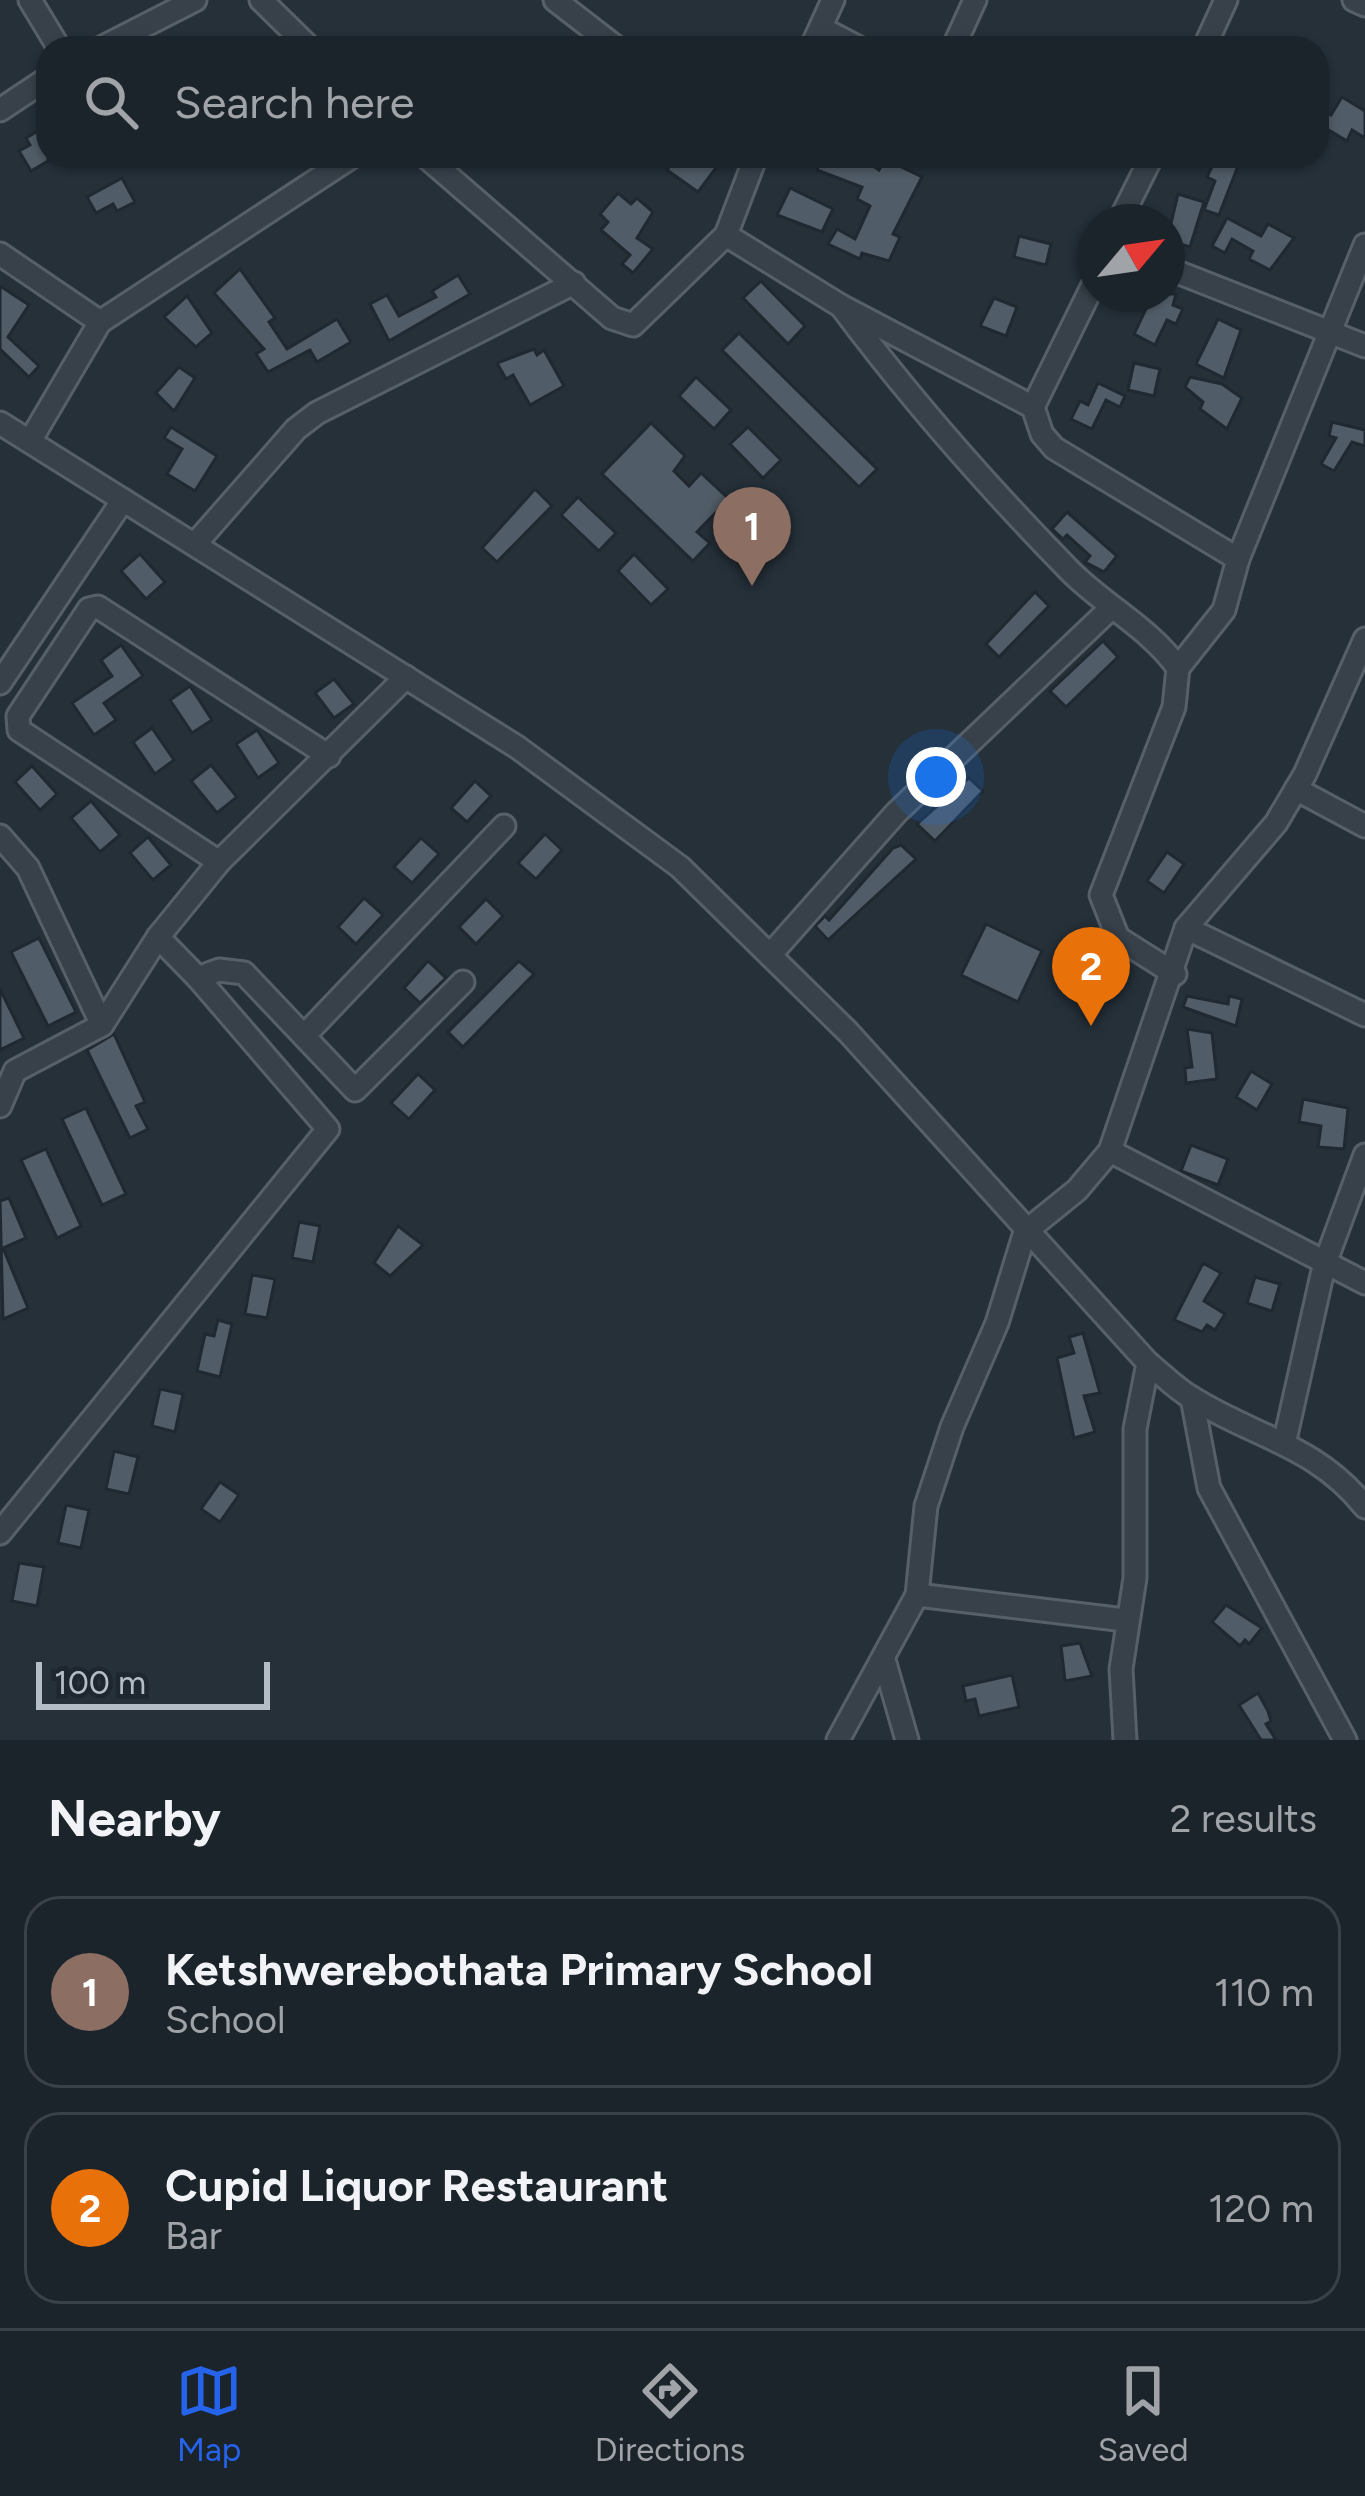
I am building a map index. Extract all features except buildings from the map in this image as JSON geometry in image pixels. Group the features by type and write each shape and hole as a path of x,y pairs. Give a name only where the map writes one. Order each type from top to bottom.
{"street":[{"path":"30,0 52,36"},
{"path":"124,36 195,0"},
{"path":"261,0 298,36"},
{"path":"555,0 602,36"},
{"path":"817,36 833,0"},
{"path":"958,36 975,0"},
{"path":"1210,36 1226,0"},
{"path":"1354,0 1365,4"},
{"path":"0,110 36,86"},
{"path":"30,440 100,322 335,168"},
{"path":"439,168 612,318 633,325 726,235 751,168"},
{"path":"1128,204 1146,168"},
{"path":"726,235 841,306 1033,407 1042,434 1054,448 1238,560"},
{"path":"1175,974 1118,938 1101,895 1174,707 1178,668 1224,610 1238,560 1365,245"},
{"path":"0,254 100,322"},
{"path":"1185,276 1278,316 1365,346"},
{"path":"196,543 296,428 317,413 574,283"},
{"path":"841,306 933,427 1074,576 1166,651 1178,668"},
{"path":"1033,407 1080,312"},
{"path":"0,423 196,543 613,813 680,867 848,1032 1148,1363 1192,1398 1285,1440 1357,1486 1365,1507"},
{"path":"0,683 123,500"},
{"path":"219,862 19,730 18,716 89,609 98,607 329,756"},
{"path":"770,955 896,813 1112,608"},
{"path":"838,1740 917,1595 926,1506 952,1427 997,1323 1025,1232 1077,1190 1110,1150 1175,974 1186,928 1276,823 1363,651"},
{"path":"0,1106 15,1071 102,1025 158,937 219,862 406,677"},
{"path":"1296,789 1365,826"},
{"path":"304,1036 504,826"},
{"path":"0,836 28,868 102,1025"},
{"path":"1186,928 1365,1015"},
{"path":"0,1533 328,1129 158,937"},
{"path":"199,978 219,970 244,973 349,1088 359,1089 463,982"},
{"path":"1110,1150 1324,1266 1365,1283"},
{"path":"1285,1440 1324,1266 1365,1155"},
{"path":"1125,1740 1125,1620 1136,1578 1135,1430 1148,1363"},
{"path":"1192,1398 1209,1488 1345,1740"},
{"path":"917,1595 1125,1620"},
{"path":"884,1660 907,1740"}],"place":[{"name":"Ketshwerebothata Primary School","path":"752,586"},
{"name":"Cupid Liquor Restaurant","path":"1091,1026"}]}
